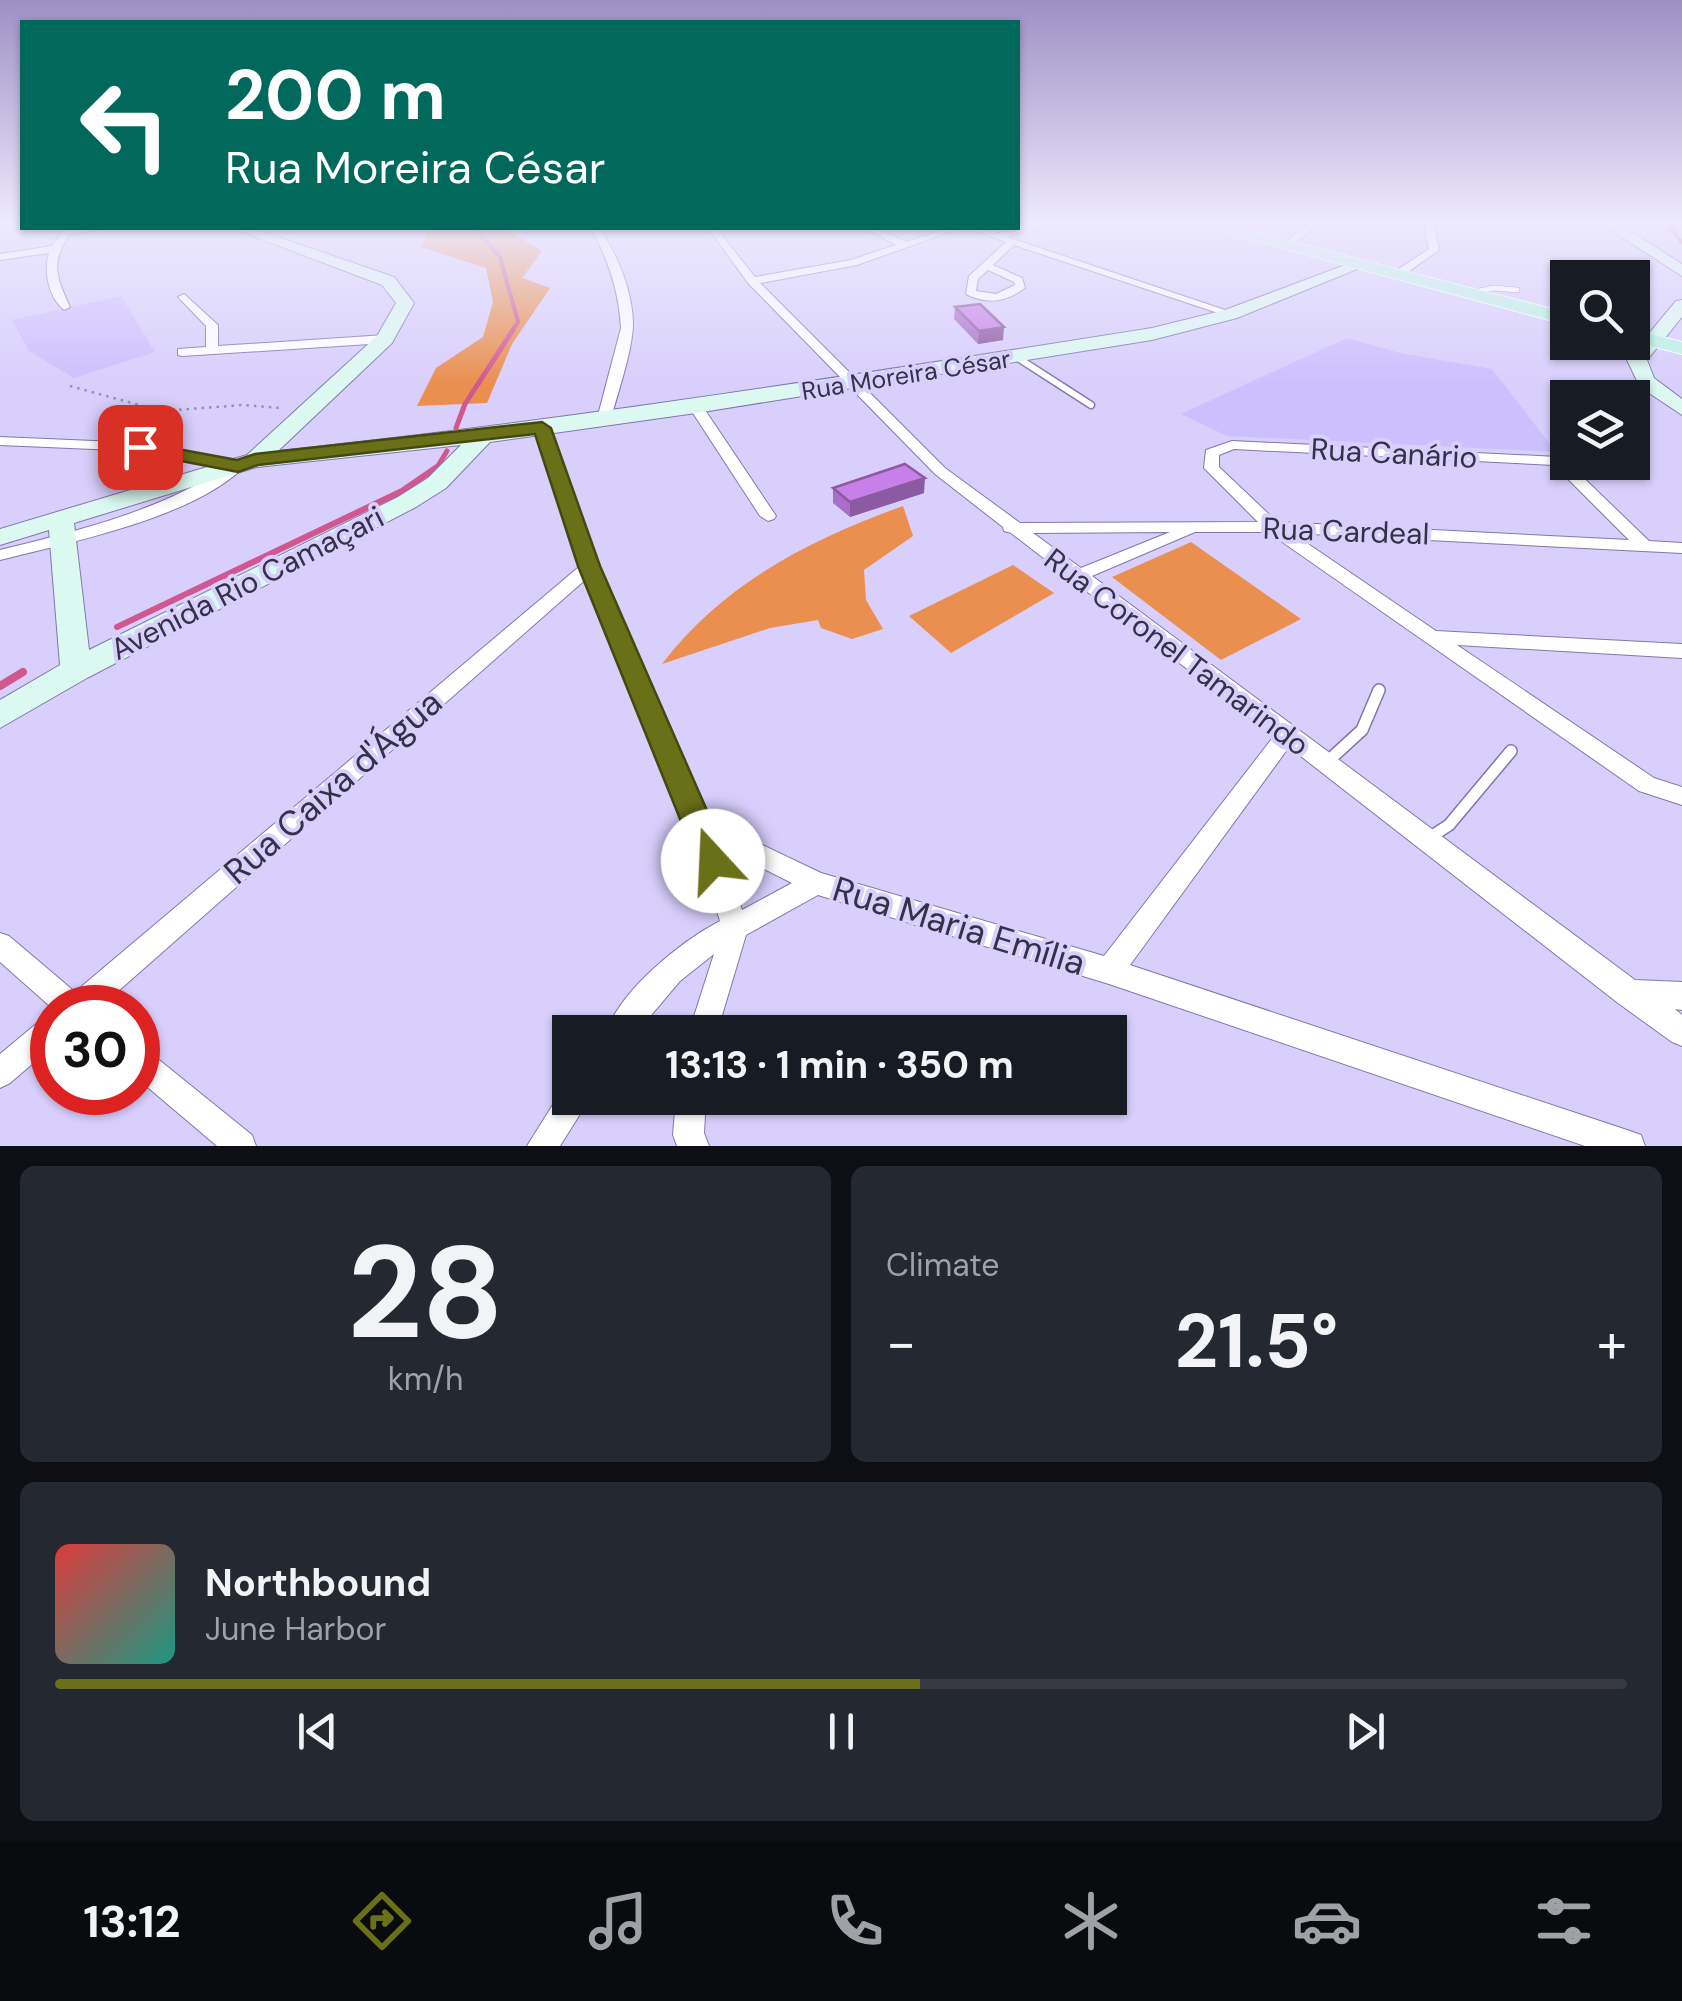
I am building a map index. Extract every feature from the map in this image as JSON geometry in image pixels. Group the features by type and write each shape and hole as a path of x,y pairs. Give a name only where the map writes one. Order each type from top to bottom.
{"main road":[{"path":"1407,276 1550,314"},
{"path":"1650,336 1682,348"}],"street":[{"path":"50,276 64,307"},
{"path":"0,555 246,463 311,410 384,338 405,304 388,282 373,276"},
{"path":"604,419 627,328 627,313 616,276"},
{"name":"Rua Coronel Tamarindo","path":"749,276 940,471 1010,528 1286,736 1429,838 1682,1032"},
{"path":"752,281 781,276"},
{"path":"1119,276 1232,314"},
{"name":"Rua Moreira César","path":"246,463 484,436 1018,358 1152,334 1232,314 1327,276"},
{"path":"184,297 212,325 212,348"},
{"path":"1650,332 1681,310"},
{"path":"182,352 384,338"},
{"path":"1637,360 1640,374 1682,409"},
{"path":"696,407 768,516"},
{"path":"542,428 589,566 702,828 735,928 708,1015"},
{"name":"Avenida Rio Camaçari","path":"0,716 76,670 407,502 437,483 484,436"},
{"path":"0,441 140,447 246,463"},
{"name":"Rua Canário","path":"1272,527 1212,468 1211,453 1232,445 1558,462 1643,545"},
{"path":"1272,527 1671,794"},
{"name":"Rua Cardeal","path":"1010,528 1272,527 1682,548"},
{"path":"0,528 62,529"},
{"path":"1077,576 1195,528"},
{"path":"62,529 76,670"},
{"path":"0,537 26,530"},
{"name":"Rua Caixa d'Água","path":"103,985 589,566"},
{"path":"1432,636 1682,651"},
{"path":"1109,971 1286,736"},
{"name":"Rua Maria Emília","path":"702,828 816,883 1109,971 1630,1146"},
{"path":"634,1015 660,983 710,939 816,883"},
{"path":"0,945 48,985"},
{"path":"1627,992 1682,996"},
{"path":"0,1074 30,1048"},
{"path":"160,1079 240,1146"},
{"path":"542,1146 564,1115"},
{"path":"690,1115 688,1135 694,1146"}],"lane":[{"path":"1467,293 1494,288 1517,290"},
{"path":"1018,358 1091,405"},
{"path":"1325,764 1362,730 1379,690"},
{"path":"1429,838 1449,825 1511,750"}],"path":[{"path":"70,386 162,410 243,406 311,410"}],"shaded area":[{"path":"488,276 523,276 550,288 512,344 487,403 417,406 436,368 483,337 493,302"},
{"path":"121,296 155,352 74,378 29,351 12,320"},
{"path":"1347,338 1400,353 1492,369 1550,444 1550,452 1227,436 1181,414"},
{"path":"903,506 913,536 864,570 866,600 883,629 852,639 821,628 818,620 770,628 662,664 713,610 770,567 834,534"},
{"path":"1191,542 1301,619 1221,660 1112,577"},
{"path":"1013,565 1054,593 951,653 909,616"}],"building":[{"path":"980,304 1004,327 979,331 955,307"},
{"path":"905,464 925,478 850,502 833,488"}],"waterway":[{"path":"505,276 518,322 511,332"},
{"path":"456,428 465,404 513,330"},
{"path":"436,469 447,451"},
{"path":"117,627 402,491 437,467"},
{"path":"0,686 23,672"}],"route":[{"path":"140,447 238,466 255,460 542,428 589,566 713,861"}]}
